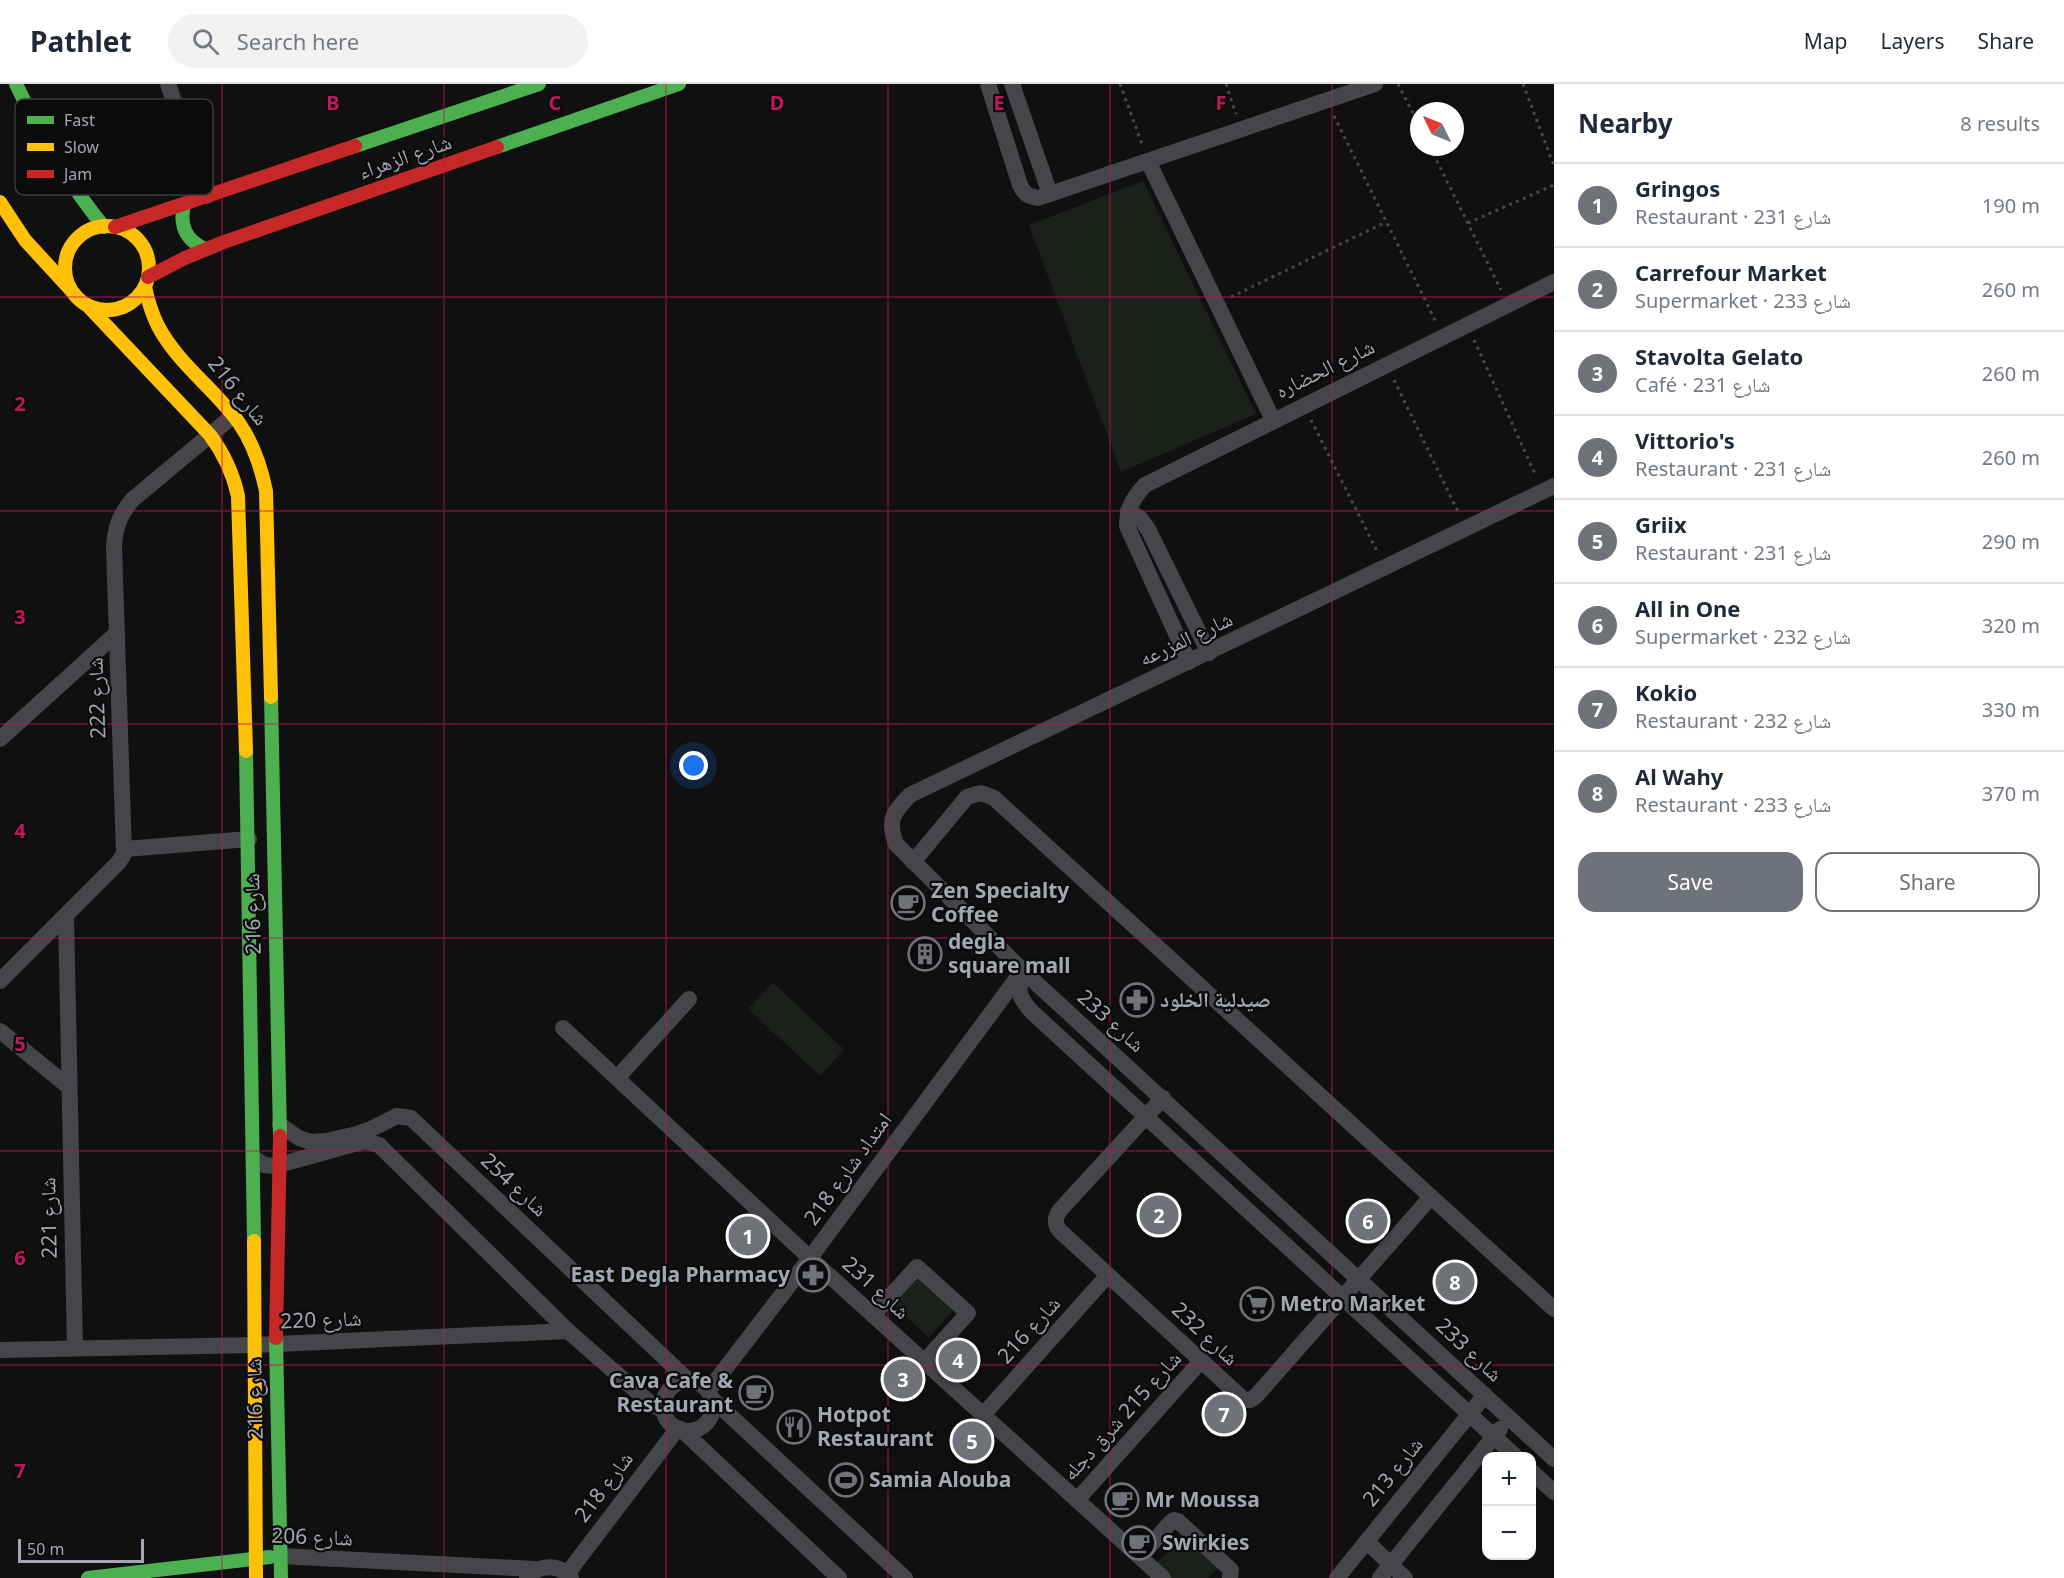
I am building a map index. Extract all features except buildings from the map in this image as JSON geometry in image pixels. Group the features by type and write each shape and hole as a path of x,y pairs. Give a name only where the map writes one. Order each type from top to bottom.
{"main road":[{"path":"16,84 23,99"},
{"name":"شارع الزهراء","path":"213,194 539,84"},
{"name":"شارع الزهراء","path":"146,282 205,249 679,84"},
{"path":"79,195 110,227"},
{"name":"شارع الزهراء","path":"110,227 210,195"},
{"path":"0,202 25,240 72,292 88,306 99,310 120,308 130,303 146,282 149,266 142,245 126,231 110,227 84,234 70,250 65,271 72,292"},
{"path":"184,205 181,223 183,232 189,240 205,249"},
{"name":"شارع 216","path":"146,282 148,304 163,337 234,415 252,444 262,467 266,491 281,1165 276,1344 281,1578"},
{"name":"شارع 216","path":"88,306 210,435 223,452 233,473 238,496 249,839 254,1158 256,1578"},
{"name":"شارع 206","path":"88,1578 280,1556"}],"street":[{"path":"168,84 173,99"},
{"path":"988,84 1023,192 1030,197 1038,198 1375,84"},
{"path":"1012,84 1050,194"},
{"path":"1148,161 1273,420"},
{"name":"شارع الحضاره","path":"1128,511 1134,496 1145,485 1554,282"},
{"name":"شارع 222","path":"125,849 115,530 121,514 132,500 234,415"},
{"name":"شارع المزرعه","path":"1023,971 896,844 891,829 894,811 910,795 1549,489"},
{"path":"1189,662 1131,535 1127,525 1128,511 1140,518 1148,529 1209,653"},
{"path":"0,739 117,633"},
{"path":"913,862 968,797 981,793 994,798 1554,1309"},
{"path":"0,981 118,863 125,849 249,839"},
{"name":"شارع 221","path":"66,915 75,1348"},
{"path":"1023,971 1018,991 1022,1001 1510,1452"},
{"name":"شارع 233","path":"1023,971 1554,1459"},
{"name":"امتداد شارع 218","path":"710,1395 1023,971"},
{"path":"617,1078 689,999"},
{"name":"شارع 231","path":"562,1028 873,1316 1163,1578"},
{"path":"0,1031 69,1087"},
{"name":"شارع 232","path":"1163,1098 1056,1218 1057,1227 1241,1398 1247,1400 1253,1398 1431,1197"},
{"name":"شارع 254","path":"280,1125 298,1138 311,1142 357,1134 397,1116 403,1115 411,1118 689,1381"},
{"path":"254,1158 270,1166 281,1165 365,1141 375,1143 568,1331 650,1403 664,1411 672,1424 839,1578"},
{"path":"873,1316 918,1267 968,1313 924,1362"},
{"name":"شارع 216","path":"983,1415 1108,1275"},
{"name":"شارع 220","path":"0,1350 255,1345 568,1331"},
{"name":"شارع 215 شرق دجله","path":"1077,1500 1201,1361"},
{"path":"664,1411 665,1396 669,1390 681,1382 696,1382 905,1578"},
{"path":"679,1429 694,1430 706,1422 712,1411 710,1395"},
{"name":"شارع 213","path":"1337,1578 1485,1395"},
{"path":"1386,1571 1509,1417"},
{"name":"شارع 218","path":"571,1576 679,1429"},
{"path":"1536,1476 1554,1492"},
{"path":"1140,1557 1174,1520 1178,1521 1231,1570 1230,1578"},
{"path":"1366,1542 1386,1571 1405,1578"},
{"name":"شارع 206","path":"280,1556 530,1574 552,1567 571,1576"}],"path":[{"path":"1120,84 1148,161"},
{"path":"1226,84 1241,129"},
{"path":"1398,84 1410,107"},
{"path":"1522,84 1554,166"},
{"path":"1326,100 1444,336"},
{"path":"1434,156 1508,304"},
{"path":"1468,223 1554,185"},
{"path":"1217,304 1386,222"},
{"path":"1467,325 1549,489"},
{"path":"1386,365 1467,529"},
{"path":"1304,405 1386,568"}],"shaded area":[{"path":"1143,181 1256,414 1121,472 1029,225"},
{"path":"773,983 844,1049 820,1076 748,1009"},
{"path":"921,1275 956,1307 929,1338 894,1305"},
{"path":"1184,1534 1219,1567 1208,1578 1171,1578 1156,1564"}],"traffic: fast":[{"path":"16,84 24,99"},
{"path":"355,146 539,84"},
{"path":"497,147 679,84"},
{"path":"80,195 104,227"},
{"path":"184,205 183,226 189,237 205,249"},
{"path":"271,697 280,1136"},
{"path":"246,751 254,1241"},
{"path":"276,1338 281,1578"},
{"path":"88,1578 270,1557"}],"traffic: slow":[{"path":"0,202 25,240 70,289"},
{"path":"107,226 130,233 142,245 149,268 142,291 130,303 107,310 84,303 72,291 65,268 72,245 84,233 107,226"},
{"path":"145,287 154,317 166,340 239,423 259,464 266,491 271,697"},
{"path":"88,306 210,435 231,472 238,496 246,751"},
{"path":"254,1241 256,1578"}],"traffic: jam":[{"path":"213,194 355,146"},
{"path":"148,277 224,242 497,147"},
{"path":"115,227 210,195"},
{"path":"276,1338 280,1136"}],"place":[{"name":"Zen Specialty Coffee","path":"908,903"},
{"name":"degla square mall","path":"925,954"},
{"name":"صيدلية الخلود","path":"1137,1000"},
{"name":"Carrefour Market","path":"1159,1215"},
{"name":"All in One","path":"1368,1221"},
{"name":"Gringos","path":"748,1236"},
{"name":"East Degla Pharmacy","path":"813,1275"},
{"name":"Al Wahy","path":"1455,1282"},
{"name":"Metro Market","path":"1257,1304"},
{"name":"Vittorio's","path":"958,1360"},
{"name":"Stavolta Gelato","path":"903,1379"},
{"name":"Cava Cafe & Restaurant","path":"756,1393"},
{"name":"Kokio","path":"1224,1414"},
{"name":"Hotpot Restaurant","path":"794,1427"},
{"name":"Griix","path":"972,1441"},
{"name":"Samia Alouba","path":"846,1480"},
{"name":"Mr Moussa","path":"1122,1500"},
{"name":"Swirkies","path":"1139,1543"}]}
